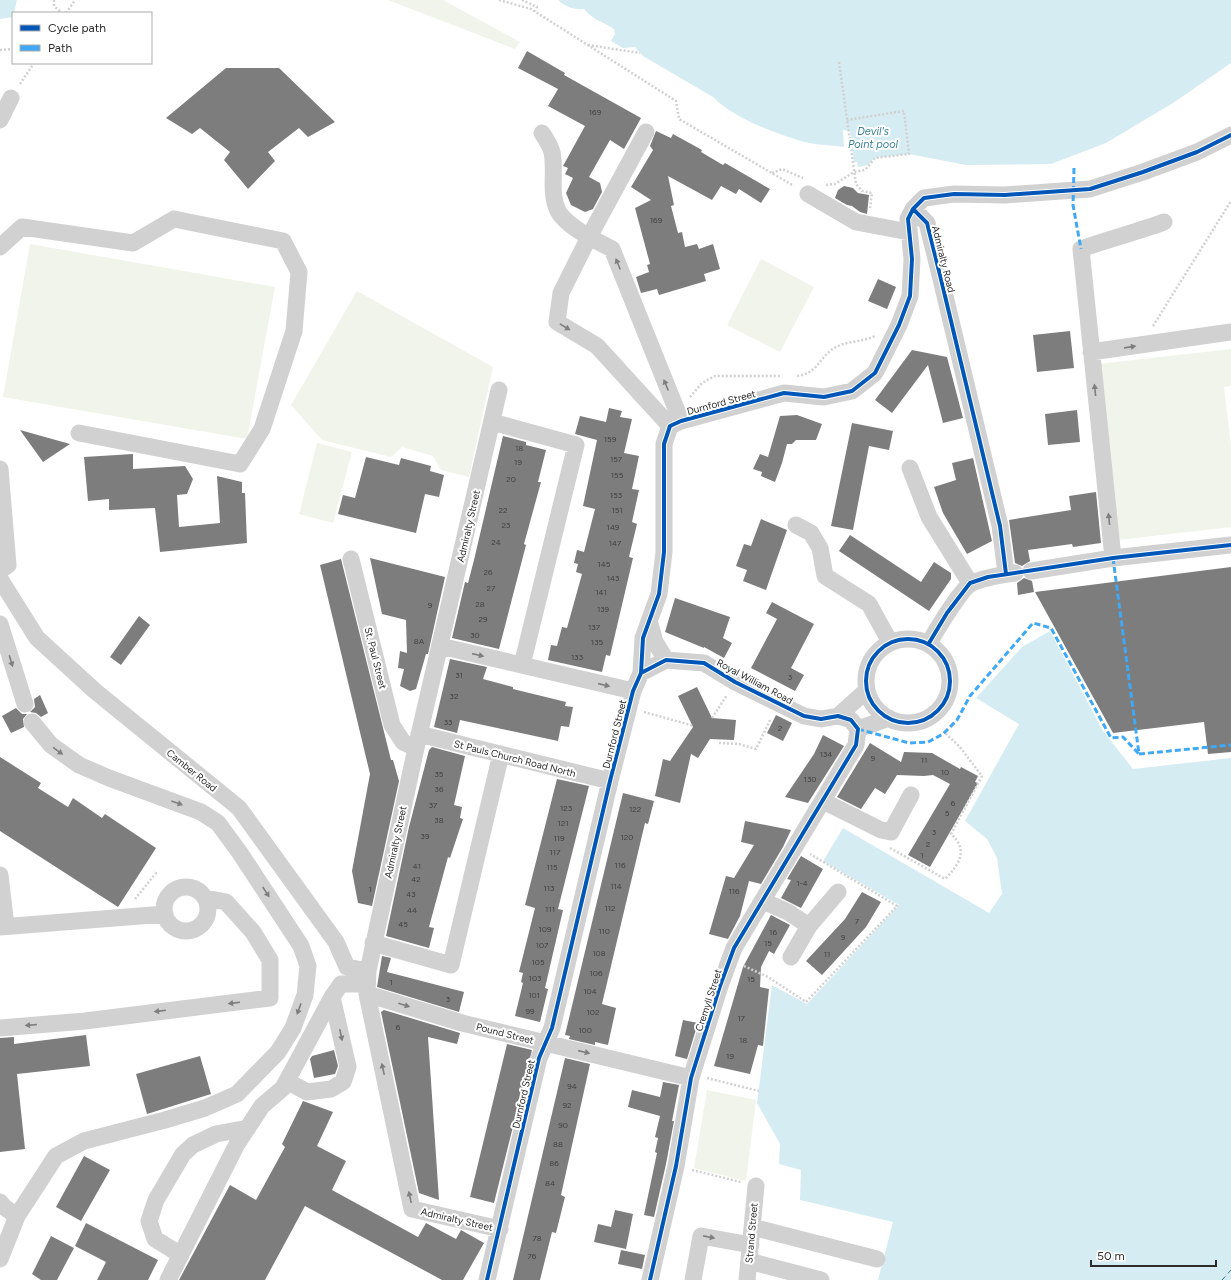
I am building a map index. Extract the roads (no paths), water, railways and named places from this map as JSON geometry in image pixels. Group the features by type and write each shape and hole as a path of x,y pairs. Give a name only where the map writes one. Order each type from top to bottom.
{"street":[{"path":"0,120 12,98"},
{"path":"646,132 589,237 561,293 557,322 597,346 675,424"},
{"path":"542,133 550,145 552,154 554,196 558,211 569,224 612,249 675,424"},
{"path":"913,210 924,198 954,194 1005,196 1090,189 1143,172 1197,152 1231,135"},
{"path":"808,194 856,222 909,232"},
{"name":"Durnford Street","path":"486,1280 500,1229 539,1058 552,1028 610,782 633,692 641,673 643,638 650,624 659,594 664,552 664,444 675,424 784,393 824,397 852,391 875,373 899,325 910,296 912,259 908,219 913,210"},
{"name":"Admiralty Road","path":"913,210 927,223 1000,526 1017,573"},
{"path":"2,239 22,226 133,243 174,219 284,241 299,272 294,331 262,429 240,464 79,433"},
{"path":"1113,558 1091,352 1082,249 1111,238 1164,222"},
{"path":"1091,352 1231,332"},
{"name":"Admiralty Street","path":"499,390 373,943 367,983 412,1208 500,1229"},
{"path":"492,422 576,445 522,665"},
{"path":"910,468 929,517 970,583"},
{"path":"0,469 8,565 0,571"},
{"path":"796,525 811,533 820,548 825,576 869,604 890,642"},
{"path":"929,643 947,614 970,583 1017,573 1113,558 1231,545"},
{"name":"St. Paul Street","path":"350,559 392,726 403,742 418,741"},
{"name":"Camber Road","path":"0,578 37,638 95,691 239,808 336,942 347,967 367,983"},
{"path":"0,624 25,704"},
{"path":"641,673 666,660 655,642 650,624"},
{"path":"902,639 917,639 929,643 943,656 948,666 950,687 946,701 940,709 929,718 921,722 906,723 889,718 877,710 867,690 867,671 873,657 890,642 902,639"},
{"path":"440,646 633,692"},
{"name":"Royal William Road","path":"666,660 704,663 735,682 804,716 821,720 838,716"},
{"path":"838,716 867,690"},
{"path":"838,716 851,720 858,729 889,718"},
{"path":"0,1260 17,1216 56,1156 84,1142 198,1110 237,1094 278,1052 293,1028 305,995 308,966 301,946 240,853 218,823 201,812 109,778 79,765 51,745 32,722"},
{"name":"Cremyll Street","path":"650,1280 676,1166 692,1076 720,986 734,948 856,745 858,729"},
{"name":"St Pauls Church Road North","path":"418,741 501,754 610,782"},
{"path":"373,943 451,965 501,754"},
{"path":"823,801 882,830 891,832 911,795"},
{"path":"0,875 3,927 165,914"},
{"path":"183,886 199,889 206,898 209,907 205,921 198,928 182,931 173,927 165,914 165,900 170,893 183,886"},
{"path":"791,957 809,926 838,892"},
{"path":"0,1028 85,1021 270,998 270,960 253,932 226,902 206,898"},
{"path":"763,901 788,912 809,926"},
{"path":"168,1280 237,1144 262,1106 283,1088 332,997 341,984 367,983"},
{"name":"Pound Street","path":"367,983 462,1023 692,1076"},
{"path":"287,1081 307,1092 331,1090 343,1082 348,1067 332,997"},
{"path":"180,1255 155,1239 149,1221 156,1200 183,1154 193,1145 216,1134 248,1128"},
{"name":"Strand Street","path":"748,1280 756,1186"},
{"path":"0,1202 4,1207 17,1216"},
{"path":"752,1227 877,1259"},
{"path":"693,1280 701,1236 821,1280"}],"water":[{"path":"0,0 17,0 14,12 12,12 12,17 0,19"},
{"name":"Devil's Point pool","path":"558,0 1231,0 1231,63 1173,103 1106,143 1051,164 966,165 909,154 874,158 868,165 858,167 857,162 854,162 850,131 843,130 844,147 817,144 790,138 754,124 731,111 713,97 643,56 635,47 623,48 611,41 615,34 614,29 595,18 584,9 570,8"},
{"path":"1050,631 1103,731 1133,769 1231,758 1231,1280 878,1280 893,1222 800,1200 801,1170 779,1164 780,1144 757,1103 772,985 807,1004 899,905 823,861 843,828 989,913 1002,894 997,858 987,839 965,821 1019,724 976,698 1022,647"}]}
